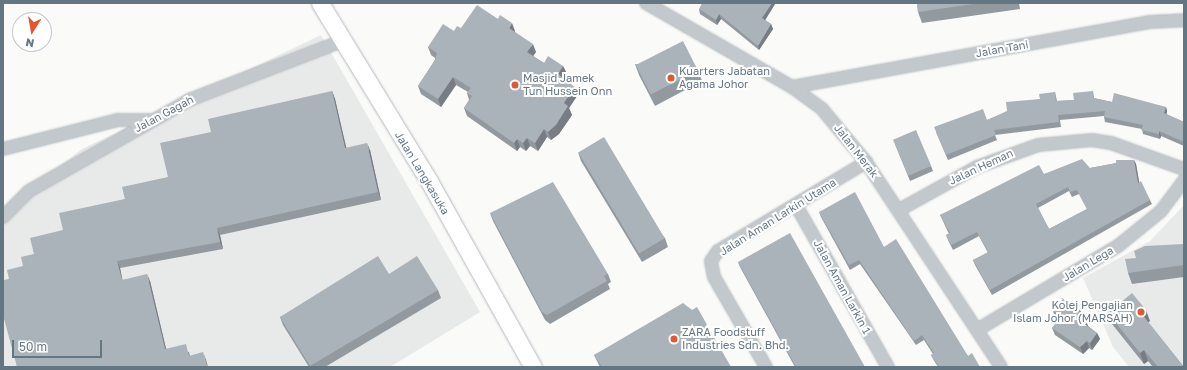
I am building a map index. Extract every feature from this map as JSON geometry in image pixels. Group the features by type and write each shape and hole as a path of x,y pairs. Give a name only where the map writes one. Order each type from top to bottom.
{"main road":[{"name":"Jalan Langkasuka","path":"320,3 429,181 533,367"}],"street":[{"name":"Jalan Merak","path":"646,3 792,87 811,101 866,162 1001,367"},
{"name":"Jalan Tani","path":"792,87 1149,22 1184,20"},
{"name":"Jalan Gagah","path":"3,216 28,191 152,120 225,84 342,41"},
{"path":"811,101 819,82"},
{"path":"3,149 118,120 152,120"},
{"name":"Jalan Heman","path":"899,210 977,167 1038,145 1092,140 1112,143 1184,169"},
{"name":"Jalan Aman Larkin Utama","path":"766,367 714,276 711,262 718,251 797,207 866,162"},
{"name":"Jalan Lega","path":"977,330 1118,246 1161,211 1184,180"},
{"name":"Jalan Aman Larkin 1","path":"797,207 888,367"}],"shaded area":[{"path":"321,35 480,312 390,367 3,367 3,209 82,149"},
{"name":"Kolej Pengajian Islam Johor (MARSAH)","path":"1184,205 1184,367 1129,367 1113,347 1083,278 1150,241"}],"building":[{"path":"702,3 772,3 762,18 771,24 758,46 719,14 716,20 699,9"},
{"path":"917,3 980,3 918,12"},
{"name":"Masjid Jamek Tun Hussein Onn","path":"477,5 498,19 500,15 512,23 509,28 533,44 527,52 544,63 548,56 563,66 558,74 574,87 564,103 568,106 556,125 548,132 544,129 535,143 527,138 523,143 517,139 514,143 464,108 472,96 467,93 471,88 453,77 438,99 418,86 435,60 437,53 428,47 443,24 454,31 457,26 461,28"},
{"path":"683,41 698,70 651,94 636,65"},
{"path":"332,91 345,148 367,143 378,192 217,228 220,242 117,261 122,280 147,274 165,349 186,344 189,356 203,352 207,367 17,367 3,315 3,280 9,279 7,270 23,266 21,257 34,254 30,238 63,230 59,213 125,199 122,187 168,177 160,143 211,132 208,119"},
{"path":"1093,91 1093,98 1112,102 1114,93 1166,107 1164,113 1184,122 1184,142 1159,131 1159,134 1141,130 1143,125 1104,117 1105,111 1058,115 1059,122 994,130 996,135 946,155 934,127 983,109 987,120 1007,111 1006,102 1040,99 1039,94 1055,92 1056,101 1074,100 1073,93"},
{"path":"916,130 931,166 908,176 893,140"},
{"path":"604,137 665,238 639,254 578,152"},
{"path":"1082,159 1090,168 1116,163 1116,160 1134,160 1138,183 1141,181 1150,200 990,290 973,260 988,252 977,232 951,245 946,235 950,233 940,215 1039,165 1044,174","holes":["1068,187 1070,192 1077,190 1087,209 1049,229 1036,204"]},
{"path":"553,182 608,274 604,276 607,281 547,315 542,312 490,213"},
{"path":"855,192 884,247 896,239 968,356 972,353 980,367 939,367 931,355 934,353 922,335 914,341 859,260 849,265 819,212"},
{"path":"790,233 865,367 796,367 738,262"},
{"path":"1184,244 1184,265 1128,273 1125,259 1136,258 1134,251 1145,246"},
{"path":"378,256 389,274 417,256 438,290 310,366 280,317"},
{"path":"1132,293 1146,310 1141,313 1184,367 1158,367 1144,350 1140,353 1108,313"},
{"path":"1062,298 1080,310 1078,314 1085,319 1083,323 1097,333 1090,343 1087,341 1080,347 1052,328 1061,316 1053,311"},
{"name":"ZARA Foodstuff Industries Sdn. Bhd.","path":"683,303 692,310 697,307 731,367 602,367 594,355"}],"place":[{"name":"Kuarters Jabatan Agama Johor","path":"671,78"},
{"name":"Masjid Jamek Tun Hussein Onn","path":"515,85"},
{"name":"Kolej Pengajian Islam Johor (MARSAH)","path":"1141,312"},
{"name":"ZARA Foodstuff Industries Sdn. Bhd.","path":"674,339"}]}
